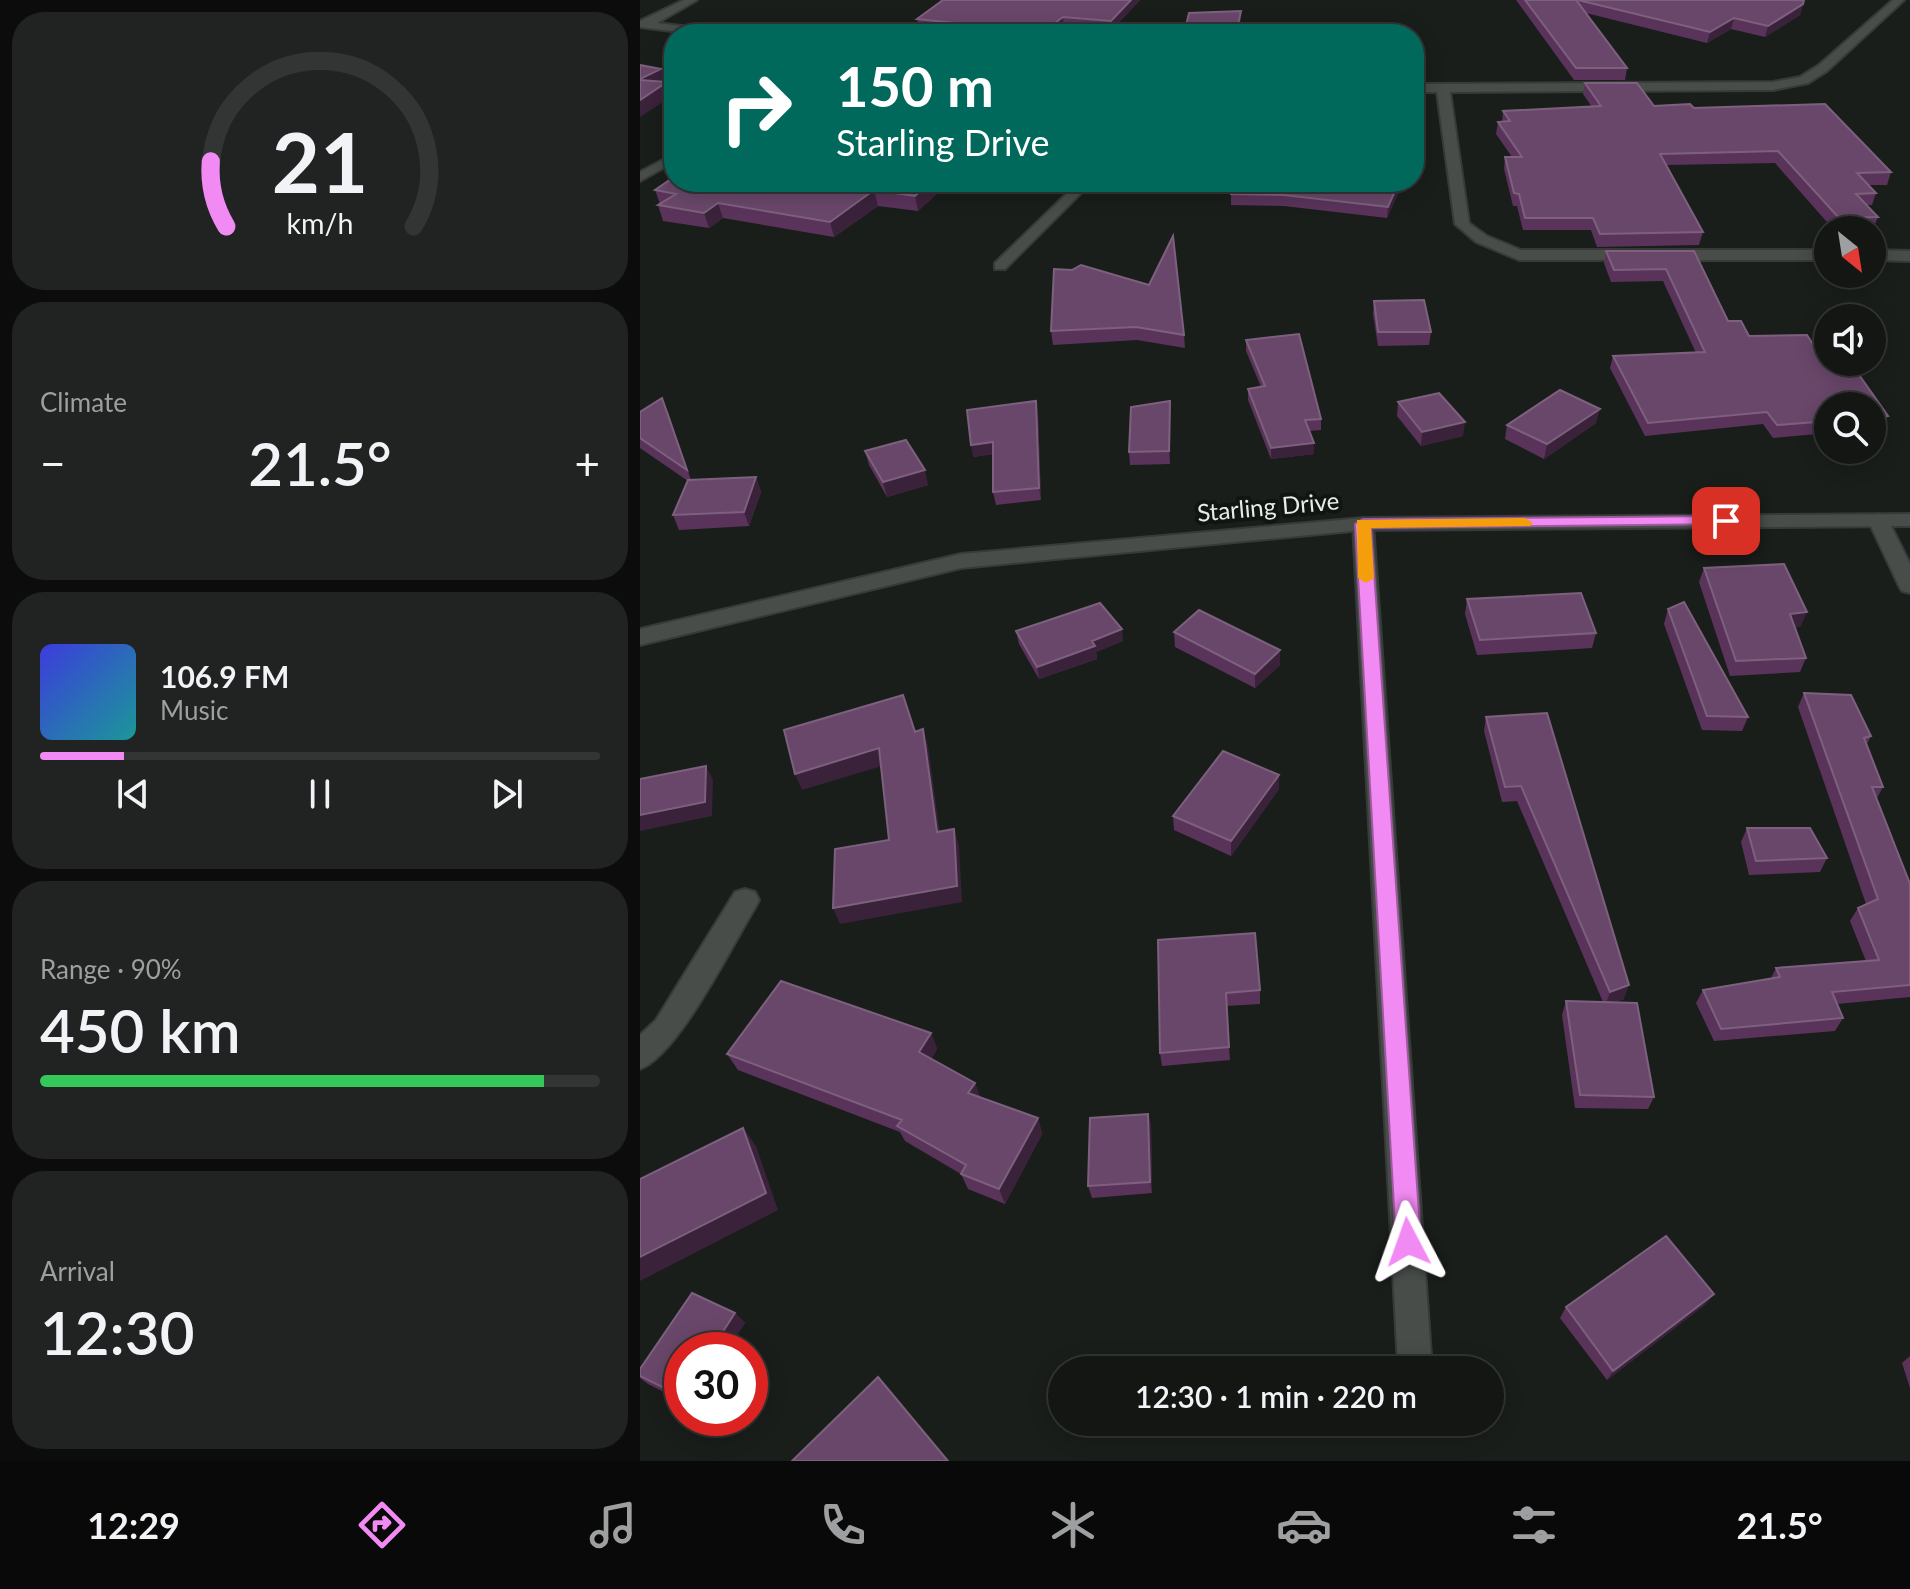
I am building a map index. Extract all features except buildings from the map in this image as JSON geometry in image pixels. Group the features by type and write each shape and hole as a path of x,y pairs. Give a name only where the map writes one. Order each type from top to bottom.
{"street":[{"path":"642,24 692,0"},
{"path":"1424,88 1773,86 1804,80 1823,68 1899,0"},
{"path":"642,24 664,27"},
{"path":"1443,88 1462,224 1475,237 1491,245 1519,255 1814,255"},
{"path":"1886,255 1910,256"},
{"path":"1878,520 1910,586"},
{"name":"Starling Drive","path":"640,637 961,561 1363,524 1910,520"},
{"path":"1363,524 1415,1356"},
{"path":"640,1055 666,1029 745,900"}],"lane":[{"path":"640,177 664,163"},
{"path":"1000,266 1076,192"}],"slow traffic":[{"path":"1366,578 1363,524 1525,523"}],"route":[{"path":"1408,1242 1363,524 1726,521"}]}
